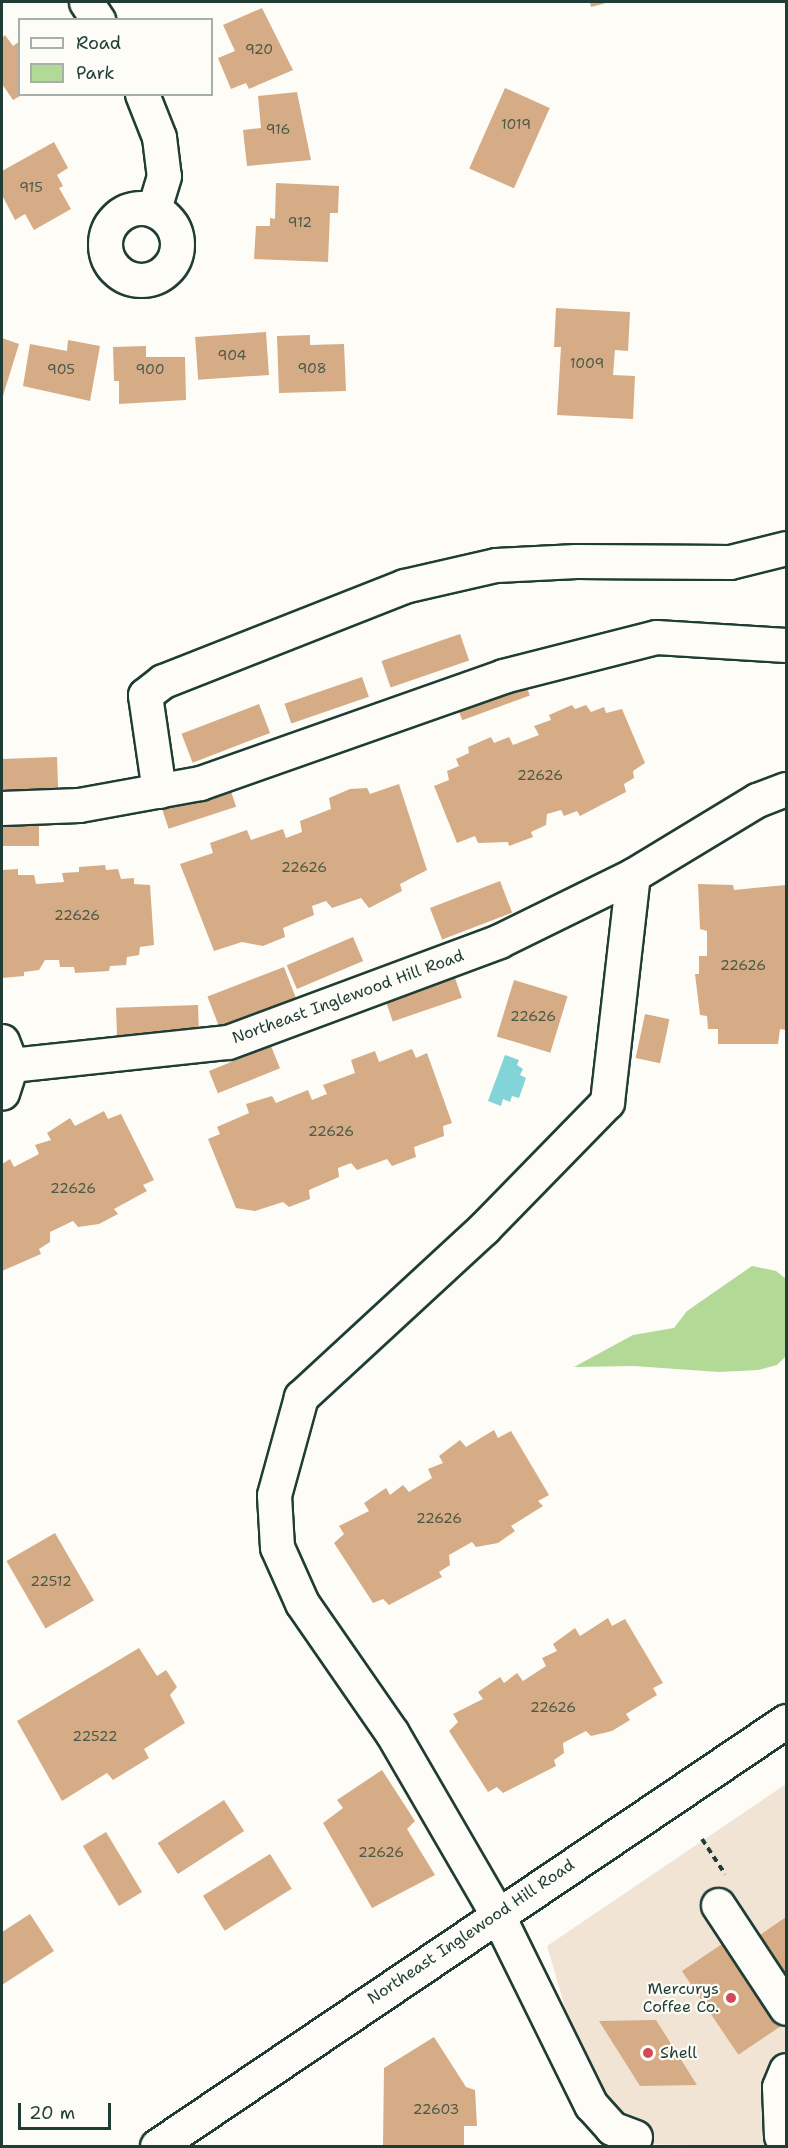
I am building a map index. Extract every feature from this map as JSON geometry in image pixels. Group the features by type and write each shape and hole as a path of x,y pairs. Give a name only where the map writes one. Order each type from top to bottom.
{"street":[{"path":"86,2 97,18"},
{"path":"143,96 159,137 164,176 154,209"},
{"path":"159,791 145,695 163,681 404,586 496,565 576,561 730,562 786,548"},
{"path":"2,808 79,805 200,783 503,676 656,637 786,645"},
{"name":"Northeast Inglewood Hill Road","path":"4,1066 228,1042 499,941 633,875 757,800 786,789"},
{"path":"633,875 607,1102 484,1228 301,1397 274,1495 277,1547 302,1603 392,1733 497,1914 591,2105 612,2128 635,2137"},
{"name":"Northeast Inglewood Hill Road","path":"157,2146 497,1914 786,1721"},
{"path":"718,1905 786,2008"},
{"path":"781,2136 779,2087 786,2070"}],"shaded area":[{"path":"786,1784 786,2146 605,2144 547,1946"}],"green space":[{"path":"752,1266 776,1271 786,1279 786,1356 777,1365 758,1370 719,1372 634,1366 574,1367 633,1335 674,1328 687,1311"}],"water":[{"path":"505,1055 519,1060 517,1065 523,1069 520,1075 526,1078 519,1098 512,1096 510,1102 503,1099 501,1106 488,1101"}],"building":[{"path":"590,2 610,2 591,7"},
{"path":"262,8 293,70 249,89 246,83 231,89 218,58 235,51 223,25"},
{"path":"5,35 13,46 18,42 18,96 20,96 13,100 2,84 2,38"},
{"path":"505,88 550,108 514,188 469,168"},
{"path":"297,92 311,160 247,166 243,130 261,128 258,96"},
{"path":"54,142 68,168 57,175 63,186 59,188 71,209 34,230 25,214 15,220 2,195 2,171"},
{"path":"276,183 339,186 338,213 330,213 328,262 254,259 256,226 270,226 270,218 275,219"},
{"path":"556,308 630,312 628,351 615,350 613,375 635,376 633,419 557,415 561,347 554,347"},
{"path":"266,332 269,375 198,380 195,337"},
{"path":"310,335 310,345 344,344 346,391 279,393 277,336"},
{"path":"2,338 19,344 2,399"},
{"path":"68,340 100,346 90,401 23,386 30,344 67,351"},
{"path":"146,346 146,357 185,357 186,400 119,404 119,381 114,381 113,347"},
{"path":"460,634 469,660 391,687 382,661"},
{"path":"522,674 530,696 462,720 454,699"},
{"path":"362,677 369,697 291,724 284,704"},
{"path":"259,704 270,733 193,763 182,734"},
{"path":"572,705 575,709 586,705 591,712 604,707 606,713 622,709 645,763 633,771 634,778 624,784 626,792 580,816 577,811 564,816 561,810 547,814 546,825 531,832 533,837 509,846 508,842 478,843 475,836 457,843 434,786 449,780 447,771 459,766 456,759 469,753 468,747 491,737 494,743 509,737 513,745 539,735 534,726 551,720 549,715"},
{"path":"57,757 58,789 3,791 2,759"},
{"path":"399,784 427,870 400,884 402,891 369,908 361,898 332,908 326,901 312,906 314,915 283,928 285,937 263,946 242,942 214,951 180,864 213,853 210,843 247,830 251,840 283,829 286,838 302,832 300,821 331,809 329,798 350,789 367,788 370,794"},
{"path":"229,785 236,807 169,829 161,807"},
{"path":"2,825 39,825 39,846 2,846"},
{"path":"105,865 106,870 118,869 121,879 134,878 134,884 150,885 154,945 140,947 139,955 127,957 126,965 110,966 109,971 75,973 74,967 60,967 59,960 45,960 39,970 24,972 24,976 2,978 2,870 18,869 18,875 34,875 36,884 64,882 62,873 79,872 79,867"},
{"path":"500,881 512,913 442,940 430,908"},
{"path":"698,884 733,885 734,890 786,885 786,1030 780,1029 778,1044 718,1044 718,1029 708,1029 707,1016 700,1015 695,974 699,974 699,956 707,956 707,931 700,929"},
{"path":"353,937 363,961 297,989 287,965"},
{"path":"284,967 296,999 220,1028 207,996"},
{"path":"454,975 462,998 393,1021 385,999"},
{"path":"514,980 568,996 550,1053 497,1036"},
{"path":"198,1005 199,1038 117,1041 116,1008"},
{"path":"645,1014 669,1019 660,1063 636,1058"},
{"path":"271,1046 280,1068 218,1093 209,1071"},
{"path":"412,1049 416,1058 427,1053 452,1123 443,1126 444,1136 414,1147 416,1157 392,1166 387,1159 357,1170 351,1163 338,1168 339,1177 309,1190 310,1199 289,1207 283,1202 255,1211 236,1208 208,1139 220,1134 217,1127 249,1113 246,1104 272,1096 276,1103 308,1090 312,1100 327,1094 323,1085 355,1073 351,1060 375,1051 379,1062"},
{"path":"104,1111 108,1119 121,1114 154,1180 143,1185 147,1191 114,1209 118,1214 99,1224 78,1227 73,1221 50,1232 50,1242 39,1249 41,1254 2,1271 2,1164 10,1159 14,1167 39,1154 35,1145 51,1140 47,1133 70,1118 75,1126"},
{"path":"494,1430 498,1438 511,1431 549,1495 538,1501 543,1506 511,1526 515,1531 498,1543 476,1547 472,1542 449,1555 450,1565 439,1572 442,1577 389,1605 383,1599 373,1603 334,1543 344,1534 339,1526 369,1511 364,1503 386,1488 390,1495 403,1485 409,1492 432,1478 428,1469 443,1463 439,1456 460,1440 466,1447"},
{"path":"55,1533 94,1601 46,1629 7,1561"},
{"path":"608,1618 612,1626 625,1619 663,1683 653,1688 657,1695 626,1714 630,1720 612,1731 591,1736 586,1731 563,1743 564,1753 554,1760 556,1766 503,1793 497,1787 488,1792 449,1731 458,1722 453,1714 483,1699 478,1692 500,1677 504,1683 517,1673 523,1681 546,1666 542,1658 557,1651 553,1644 575,1628 580,1636"},
{"path":"139,1648 157,1676 166,1670 177,1687 170,1695 185,1723 144,1749 149,1758 113,1780 107,1773 62,1801 17,1721"},
{"path":"382,1770 415,1821 407,1829 435,1875 372,1908 323,1823 343,1808 337,1800"},
{"path":"224,1800 244,1831 178,1874 158,1843"},
{"path":"106,1832 142,1892 119,1906 83,1846"},
{"path":"270,1854 292,1889 225,1931 203,1896"},
{"path":"30,1914 54,1951 2,1985 2,1932"},
{"path":"786,1917 786,1982 757,1937"},
{"name":"Mercurys Coffee Co.","path":"725,1942 781,2026 738,2055 682,1971"},
{"name":"Shell","path":"656,2020 697,2085 640,2086 599,2021"},
{"path":"434,2037 466,2087 475,2090 477,2126 464,2126 464,2146 383,2146 384,2068"}],"place":[{"name":"Mercurys Coffee Co.","path":"731,1998"},
{"name":"Shell","path":"648,2053"}]}
